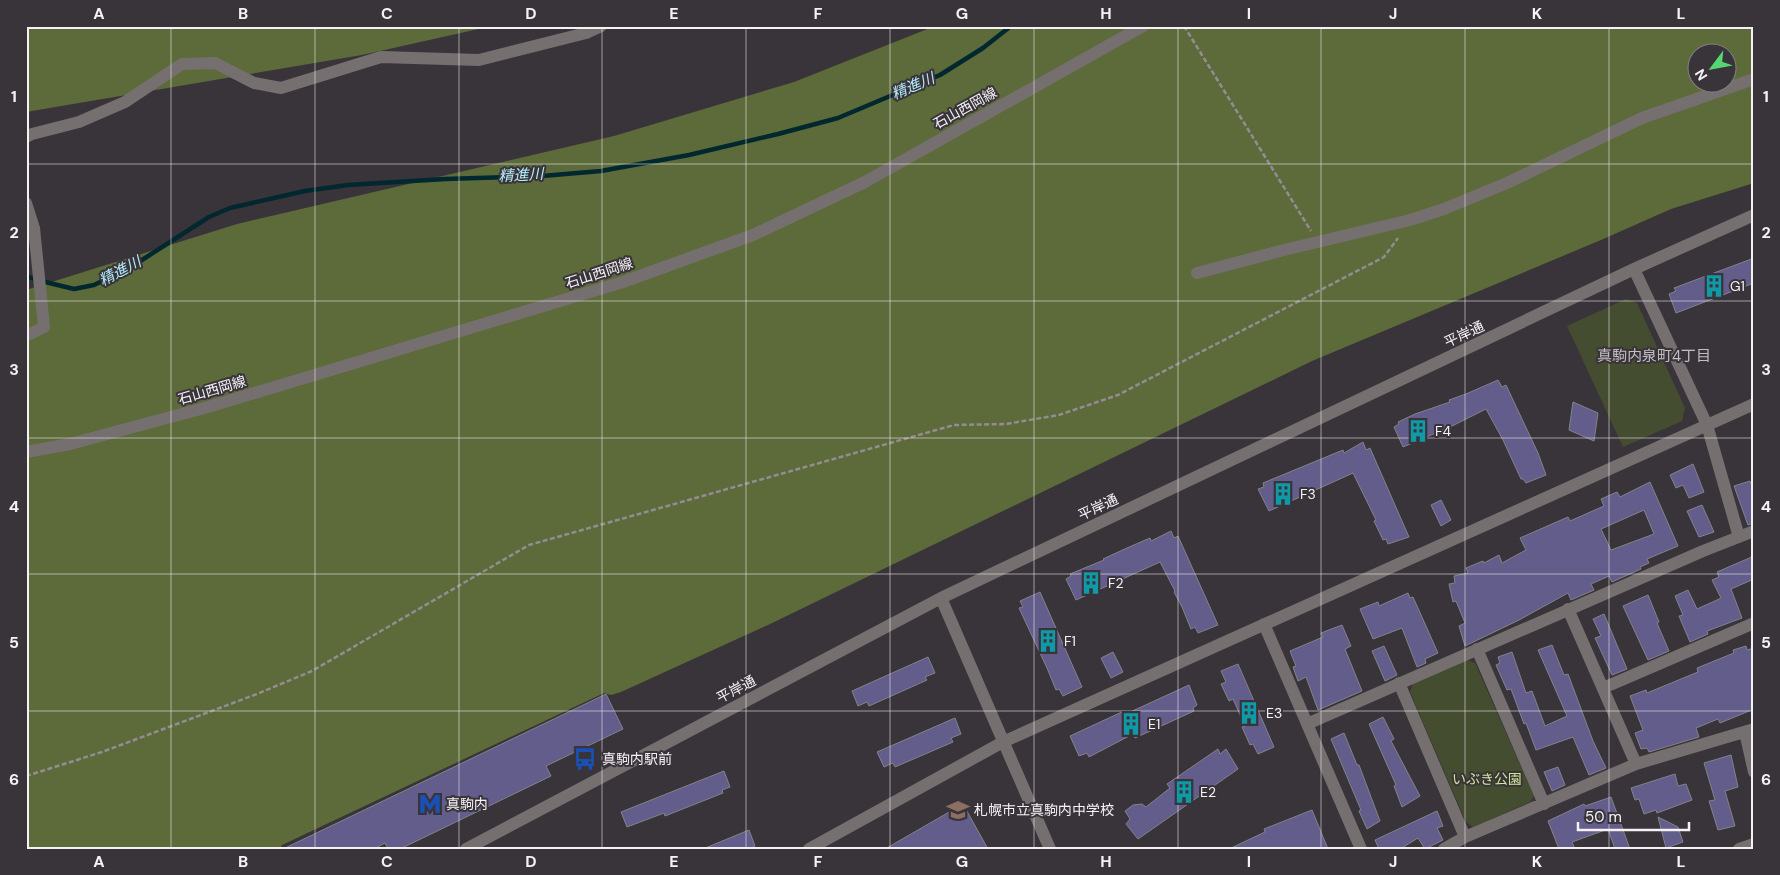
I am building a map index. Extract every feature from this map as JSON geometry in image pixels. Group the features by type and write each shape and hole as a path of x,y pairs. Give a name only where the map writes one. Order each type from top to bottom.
{"street":[{"path":"26,137 79,122 125,102 182,64 214,63 254,83 281,88 381,57 479,60 586,33 601,26"},
{"name":"石山西岡線","path":"26,452 70,444 218,404 623,282 753,235 865,182 1143,26"},
{"path":"1197,273 1410,220 1444,209 1507,183 1642,118 1754,79"},
{"path":"26,203 34,228 44,327 26,336"},
{"name":"平岸通","path":"466,849 941,598 1634,269 1754,215"},
{"path":"1634,269 1707,425 1739,537"},
{"path":"809,849 1003,742 1754,404"},
{"path":"1307,724 1568,609 1754,531"},
{"path":"941,598 1050,849"},
{"path":"1568,609 1636,764"},
{"path":"1603,688 1754,623"},
{"path":"1264,624 1361,849"},
{"path":"1477,649 1544,804"},
{"path":"1399,683 1465,837"},
{"path":"1444,849 1465,837 1636,764 1749,730 1754,772"},
{"path":"1739,849 1754,844"}],"path":[{"path":"1184,26 1318,242"},
{"path":"26,776 102,752 257,694 312,671 529,545 954,425 1006,424 1059,416 1118,395 1384,257 1410,220"}],"green space":[{"path":"26,26 492,26 362,55 26,112"},
{"path":"935,26 1754,26 1754,183 1671,209 1312,361 768,625 621,692 611,695 604,693 282,845 280,849 26,849 26,290 237,224 614,136 794,82"},
{"path":"1626,299 1637,303 1685,408 1682,421 1623,447 1567,326"},
{"name":"いぶき公園","path":"1467,660 1475,663 1534,796 1530,802 1473,827 1466,822 1410,692 1413,683"}],"building":[{"name":"G1","path":"1754,258 1754,283 1676,313 1669,294 1676,291 1674,288"},
{"name":"F4","path":"1498,380 1502,387 1506,385 1538,453 1546,475 1526,483 1521,479 1486,409 1403,447 1394,427 1399,424 1398,422 1450,402 1449,400"},
{"path":"1573,402 1598,413 1594,441 1569,430"},
{"name":"F3","path":"1363,442 1366,450 1370,448 1409,537 1388,544 1386,539 1383,540 1374,521 1376,520 1353,473 1269,511 1258,489 1264,487 1263,483 1343,450 1344,453"},
{"path":"1693,464 1704,492 1689,498 1683,485 1676,488 1670,475"},
{"path":"1750,481 1754,491 1754,523 1748,525 1734,486"},
{"path":"1650,482 1678,546 1647,559 1649,563 1640,567 1641,569 1612,582 1609,576 1591,584 1594,590 1571,600 1568,593 1519,620 1465,646 1459,626 1465,623 1456,601 1453,602 1449,584 1455,583 1454,576 1468,573 1466,568 1483,561 1484,563 1499,555 1502,563 1526,550 1520,538 1568,517 1570,521 1604,506 1601,499 1617,492 1620,497","holes":["1644,510 1654,534 1611,550 1601,529"]},
{"path":"1441,500 1451,520 1441,526 1431,505"},
{"path":"1702,505 1714,532 1699,537 1687,511"},
{"name":"F2","path":"1171,531 1174,538 1178,536 1218,625 1198,633 1195,627 1191,629 1160,562 1076,600 1066,579 1071,576 1070,574 1150,538 1151,541"},
{"path":"1754,556 1754,579 1731,589 1742,618 1707,631 1708,634 1690,642 1679,616 1683,615 1675,596 1688,590 1697,609 1721,598 1712,580 1719,577 1717,572"},
{"name":"F1","path":"1040,592 1082,687 1063,696 1059,689 1056,690 1019,608 1023,607 1020,601"},
{"path":"1408,593 1410,598 1413,597 1438,653 1425,659 1426,663 1417,667 1402,628 1373,639 1360,609 1378,602 1379,606"},
{"path":"1648,595 1669,651 1648,660 1623,606"},
{"path":"1604,614 1627,669 1612,675 1595,638 1601,636 1593,619"},
{"path":"1342,625 1351,646 1345,649 1362,691 1318,710 1306,677 1298,681 1293,667 1296,666 1290,651 1323,637 1321,633"},
{"path":"1552,645 1564,675 1568,674 1593,741 1606,768 1589,775 1573,737 1536,750 1511,689 1507,690 1496,665 1500,663 1498,657 1512,652 1526,693 1532,691 1545,726 1567,716 1538,650"},
{"path":"1384,646 1397,675 1385,681 1372,651"},
{"path":"1746,646 1747,650 1754,648 1754,709 1720,723 1718,719 1696,728 1699,737 1649,752 1647,748 1641,749 1635,733 1643,730 1630,696 1646,690 1647,693 1698,672 1697,668 1734,653 1733,650"},
{"path":"1113,652 1123,672 1111,678 1101,658"},
{"path":"928,657 935,673 925,677 927,680 869,706 867,702 858,706 852,691"},
{"name":"E3","path":"1238,664 1274,747 1258,754 1253,744 1250,745 1242,727 1245,726 1233,699 1229,701 1221,684 1226,682 1221,671"},
{"name":"E1","path":"1189,685 1197,705 1193,708 1194,711 1135,738 1133,734 1089,757 1087,753 1079,756 1070,736 1124,711 1126,714"},
{"path":"606,694 623,729 546,766 551,776 400,849 388,849 385,843 374,849 283,849"},
{"path":"1383,717 1394,739 1391,741 1420,796 1402,807 1394,786 1396,785 1369,724"},
{"path":"955,718 961,734 951,738 953,742 895,767 893,763 884,767 877,752"},
{"path":"1344,733 1357,765 1359,765 1380,821 1367,829 1331,739"},
{"name":"E2","path":"1218,749 1220,754 1226,749 1238,769 1138,839 1126,824 1130,819 1125,811 1133,805 1142,804 1146,807 1170,788 1167,784"},
{"path":"1731,755 1738,787 1725,791 1735,826 1718,830 1709,801 1715,800 1704,763"},
{"path":"1558,767 1565,785 1552,791 1544,772"},
{"path":"724,771 730,787 722,790 723,793 665,816 664,813 627,827 621,812"},
{"path":"1675,774 1678,786 1686,784 1692,800 1657,813 1656,810 1644,814 1639,799 1635,800 1631,788"},
{"path":"1611,797 1630,849 1615,849 1608,829 1572,842 1575,849 1559,849 1548,821 1584,804 1585,806"},
{"path":"963,804 988,849 885,849"},
{"path":"1312,810 1328,849 1229,849 1265,832 1264,829"},
{"path":"1437,811 1443,826 1437,828 1443,840 1425,849 1418,838 1400,849 1379,849 1375,840"},
{"path":"1658,817 1678,827 1683,842 1666,848"},
{"path":"749,830 755,846 748,849 703,849"}],"waterway":[{"name":"精進川","path":"26,276 74,289 94,285 131,267 209,217 230,208 305,191 348,185 542,176 601,171 689,155 778,134 838,118 940,75 983,48 1011,26"}],"place":[{"name":"G1","path":"1714,286"},
{"name":"F4","path":"1418,431"},
{"name":"F3","path":"1283,494"},
{"name":"F2","path":"1091,583"},
{"name":"F1","path":"1048,641"},
{"name":"E3","path":"1249,713"},
{"name":"E1","path":"1131,724"},
{"name":"真駒内駅前","path":"585,759"},
{"name":"E2","path":"1184,792"},
{"name":"真駒内","path":"430,804"},
{"name":"札幌市立真駒内中学校","path":"958,810"}],"district":[{"name":"真駒内泉町4丁目","path":"1654,356"}]}
